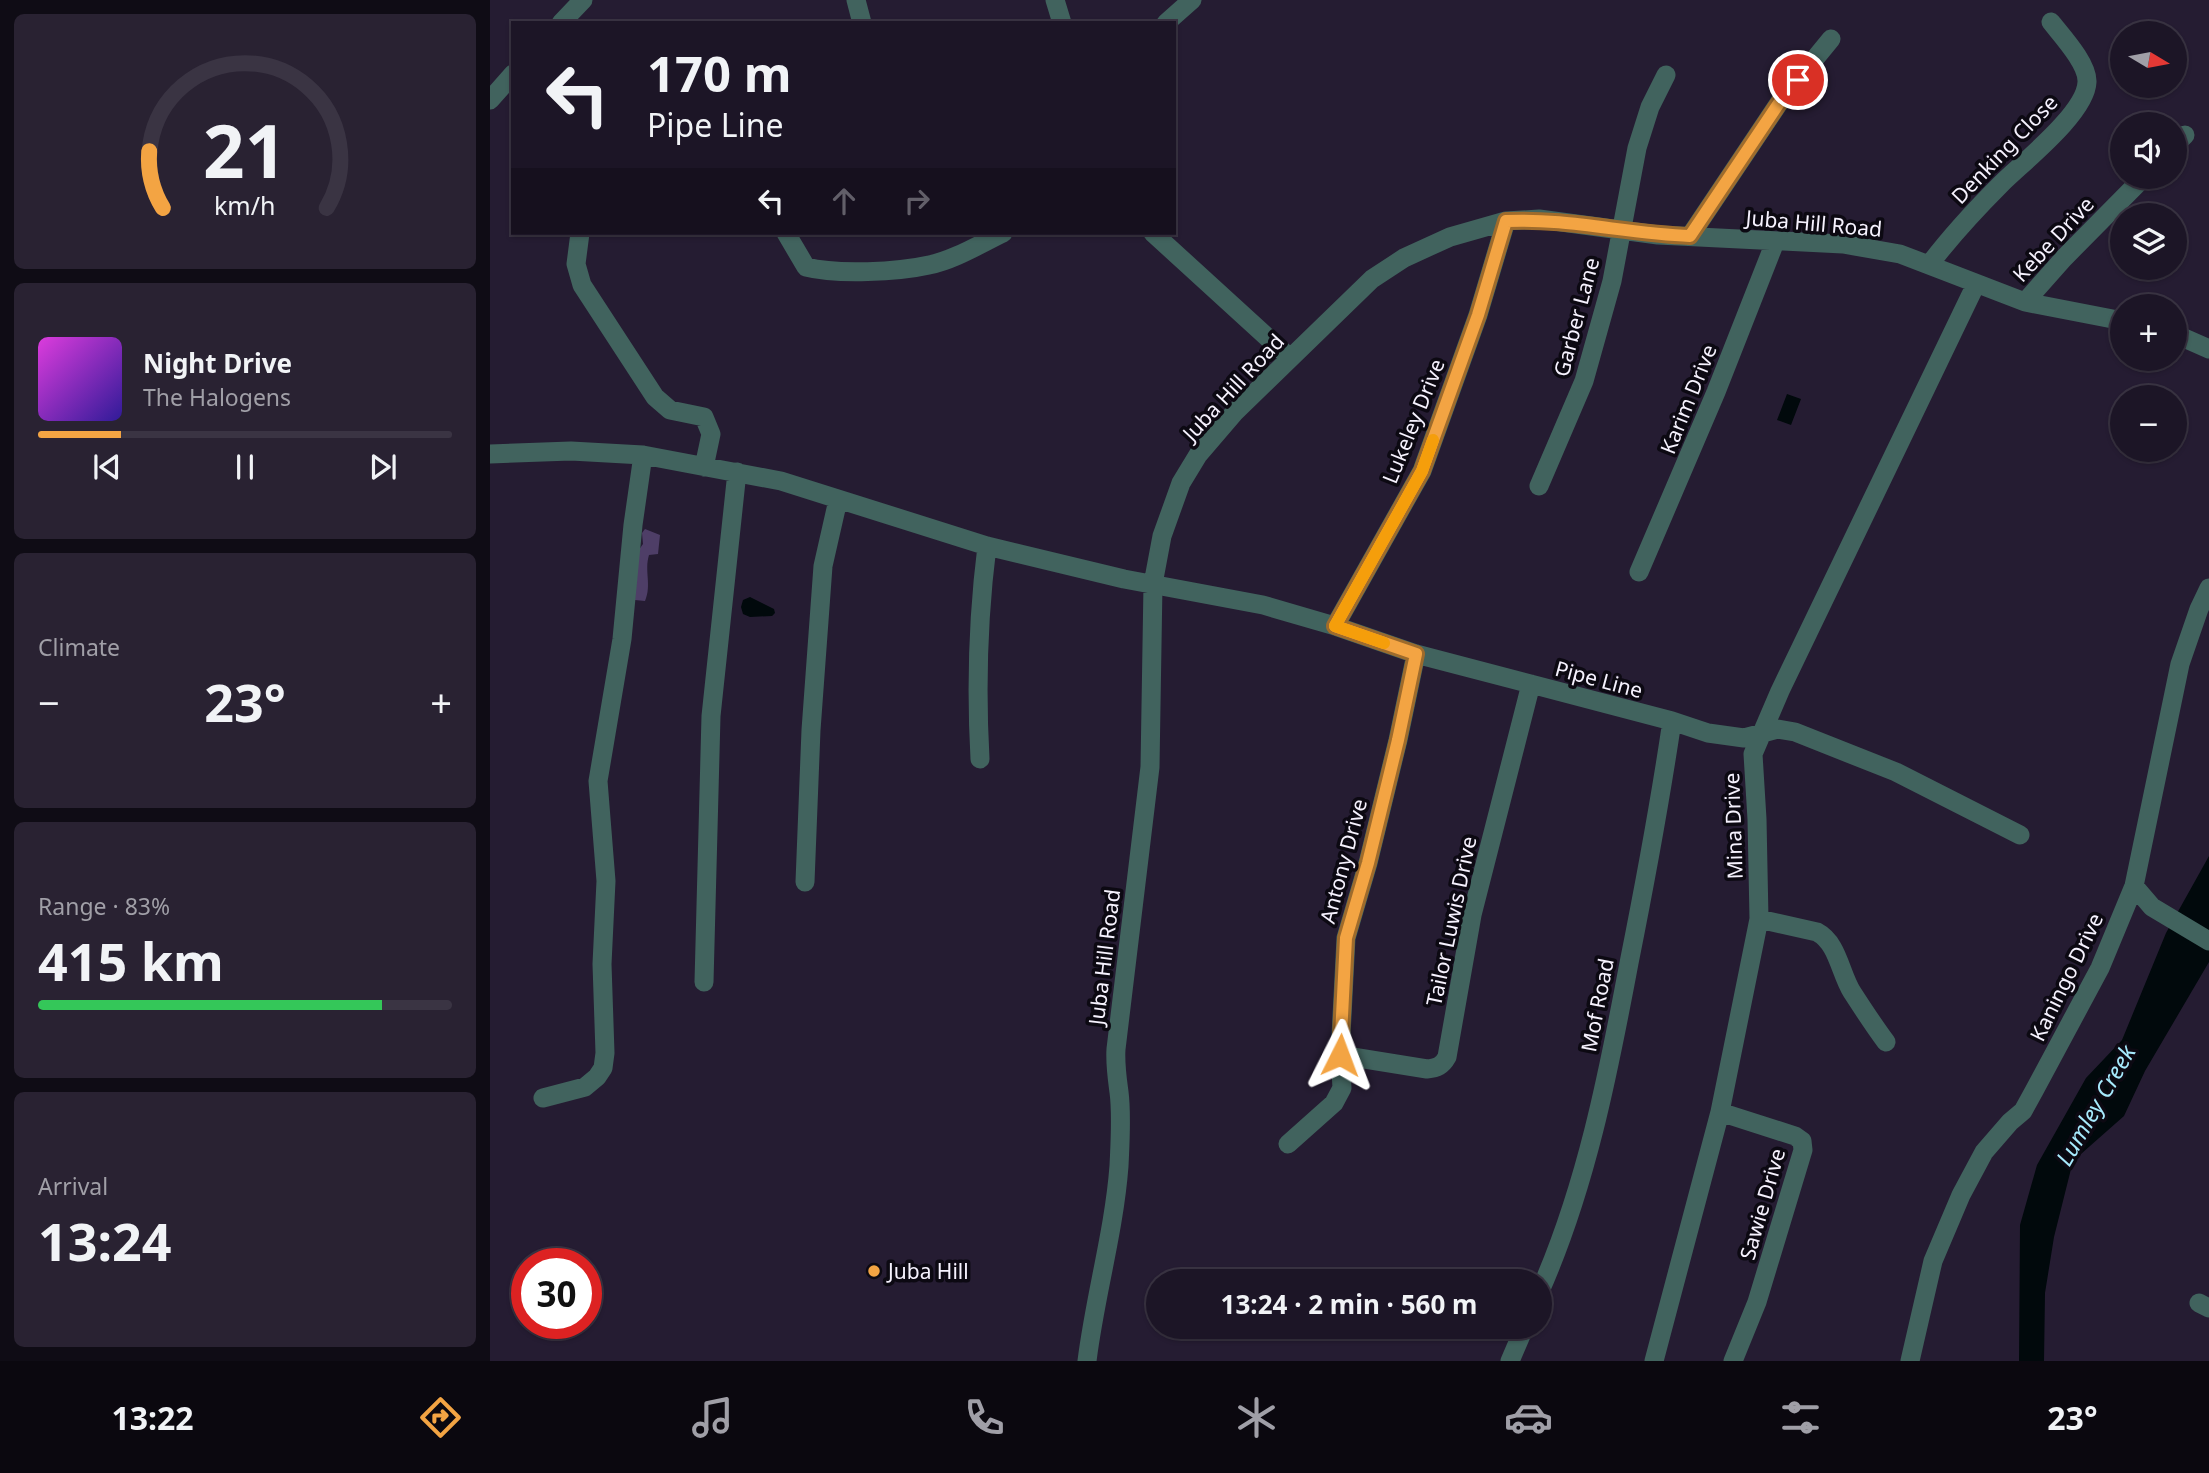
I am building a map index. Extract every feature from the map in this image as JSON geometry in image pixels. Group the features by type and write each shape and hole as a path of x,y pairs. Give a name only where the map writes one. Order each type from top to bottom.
{"street":[{"path":"563,21 582,0"},
{"path":"856,0 861,21"},
{"path":"1055,0 1061,21"},
{"path":"1168,21 1192,0"},
{"name":"Denking Close","path":"1929,265 2003,183 2040,149 2079,104 2085,92 2087,77 2074,51 2051,22"},
{"path":"1690,236 1781,100 1831,39"},
{"name":"Garber Lane","path":"1539,486 1584,381 1612,281 1637,148 1650,107 1666,75"},
{"path":"490,100 511,76"},
{"name":"Kebe Drive","path":"2025,302 2132,189"},
{"name":"Juba Hill Road","path":"1087,1361 1113,1218 1119,1164 1116,1049 1150,767 1153,584 1162,536 1181,483 1198,455 1234,413 1372,278 1404,258 1450,237 1506,221 1539,219 1690,236 1843,244 1900,254 2025,302 2110,318"},
{"name":"Lukeley Drive","path":"1335,626 1422,471 1478,315 1506,221"},
{"path":"578,235 576,264 582,285 655,397 670,410 704,417 711,434 704,467"},
{"path":"787,235 806,267 820,271 900,269 931,265 998,235"},
{"path":"1155,235 1290,358"},
{"name":"Karim Drive","path":"1639,572 1716,392 1774,242"},
{"name":"Mina Drive","path":"1654,1361 1720,1112 1759,919 1758,819 1753,754 1760,733 1976,284"},
{"path":"2187,339 2209,349"},
{"name":"Pipe Line","path":"490,454 571,451 643,455 781,481 988,546 1153,584 1263,605 1416,654 1672,721 1708,733 1744,737 1778,729 1795,732 1896,772 2020,835"},
{"path":"543,1098 585,1087 603,1068 606,1053 602,964 606,881 598,781 622,639 643,455"},
{"path":"704,982 711,716 737,472"},
{"path":"804,882 811,730 823,566 838,500"},
{"path":"980,758 979,604 988,546"},
{"name":"Kaningo Drive","path":"1910,1361 1933,1261 1961,1195 1984,1152 2023,1111 2100,968 2134,886 2180,664 2209,588"},
{"name":"Antony Drive","path":"1288,1144 1334,1103 1342,1088 1340,1055 1346,938 1368,863 1416,654"},
{"name":"Tailor Luwis Drive","path":"1340,1055 1427,1069 1435,1069 1443,1064 1447,1057 1472,915 1531,684"},
{"name":"Mof Road","path":"1550,1269 1584,1173 1611,1054 1672,721"},
{"path":"2134,886 2152,907 2209,941"},
{"path":"1759,919 1825,936 1850,989 1886,1042"},
{"name":"Sawie Drive","path":"1720,1112 1795,1136 1802,1141 1803,1150 1757,1302 1733,1361"},
{"path":"1510,1361 1519,1339"}],"shaded area":[{"path":"645,529 660,535 658,554 649,555 645,601 635,600 636,554 643,544 642,533"}],"water":[{"path":"1787,394 1801,399 1791,425 1777,420"},
{"path":"750,597 774,609 775,613 772,616 750,617 743,614 743,600"},
{"name":"Lumley Creek","path":"2209,856 2209,962 2145,1071 2124,1116 2073,1161 2054,1237 2045,1293 2044,1361 2019,1361 2020,1225 2037,1165 2086,1078 2122,1040 2166,933"}],"slow traffic":[{"path":"1384,643 1335,626 1422,471 1433,440"}],"place":[{"name":"Juba Hill","path":"874,1271"}],"route":[{"path":"1340,1055 1346,938 1368,863 1416,654 1335,626 1422,471 1478,315 1506,221 1539,219 1658,235 1690,236 1781,100 1798,80"}]}
